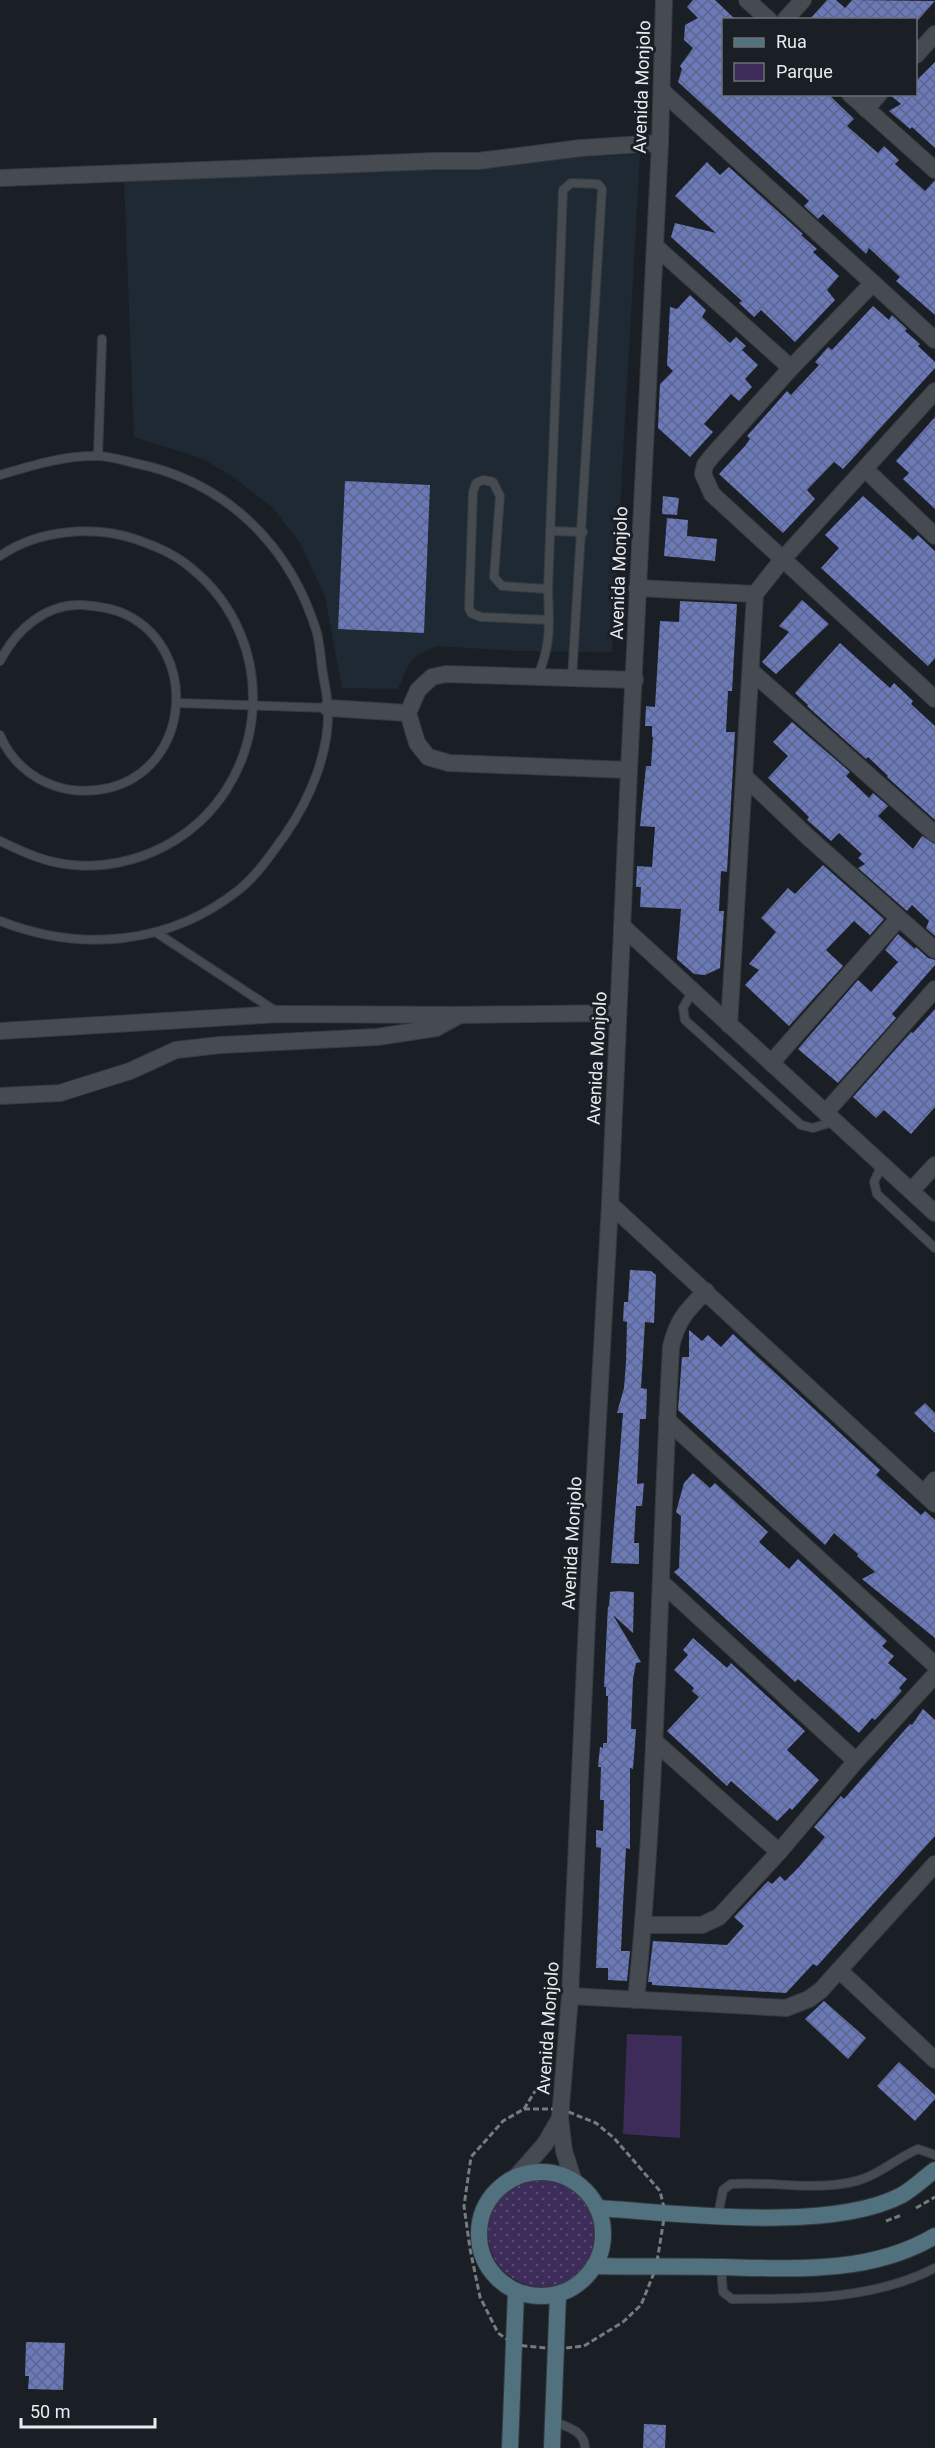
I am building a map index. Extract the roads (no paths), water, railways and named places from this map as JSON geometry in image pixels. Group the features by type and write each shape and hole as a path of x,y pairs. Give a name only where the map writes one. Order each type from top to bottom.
{"main road":[{"path":"597,2208 718,2215 822,2216 874,2206 903,2194 935,2170"},
{"path":"535,2172 555,2174 574,2182 587,2193 597,2208 602,2222 603,2237 594,2266 585,2278 572,2288 558,2294 537,2296 516,2291 501,2282 489,2268 482,2252 479,2234 481,2217 489,2201 500,2187 515,2178 535,2172"},
{"path":"594,2266 793,2269 849,2265 896,2254 935,2236"},
{"path":"510,2448 516,2291"},
{"path":"552,2448 558,2294"}],"street":[{"name":"Avenida Monjolo","path":"574,2182 564,2151 561,2113 570,1996 588,1599 610,1204 635,680 637,588 660,143 664,0"},
{"path":"747,0 767,18"},
{"path":"787,18 803,0"},
{"path":"917,53 935,34"},
{"path":"662,91 935,340"},
{"path":"852,96 935,170"},
{"path":"866,109 877,96"},
{"path":"0,178 478,161 581,148 660,143"},
{"path":"655,246 791,368"},
{"path":"873,283 791,368 712,456 705,465 703,474 712,494 935,699"},
{"path":"729,1025 755,594 782,560 866,470 935,391"},
{"path":"866,470 935,536"},
{"path":"637,588 755,594"},
{"path":"751,671 935,834"},
{"path":"629,770 449,763 428,757 417,743 408,713 418,690 432,677 446,674 635,680"},
{"path":"328,708 408,713"},
{"path":"745,777 935,950"},
{"path":"771,1063 898,918"},
{"path":"622,926 935,1213"},
{"path":"830,1116 935,989"},
{"path":"0,1031 280,1014 618,1013"},
{"path":"0,1096 60,1094 130,1071 176,1050 220,1045 377,1037 436,1028 458,1015"},
{"path":"910,1191 935,1165"},
{"path":"610,1204 931,1492"},
{"path":"636,2000 644,1924 654,1741 671,1347 675,1329 681,1317 706,1291"},
{"path":"667,1420 935,1665"},
{"path":"661,1582 856,1761"},
{"path":"644,1924 702,1925 719,1917 935,1675"},
{"path":"654,1741 779,1852"},
{"path":"570,1996 786,2008 809,1999 840,1971 935,1864"},
{"path":"840,1971 935,2060"},
{"name":"Avenida Monjolo","path":"515,2178 545,2144 561,2113"}],"lane":[{"path":"537,677 549,645 548,589 563,190 571,183 598,184 602,189 583,532 572,678"},
{"path":"98,456 102,339"},
{"path":"0,475 27,467 98,456 160,468 224,499 258,529 282,556 303,596 317,634 328,708 323,753 309,794 294,822 268,859 240,888 201,914 157,933 120,939 78,941 29,932 0,921"},
{"path":"548,589 502,586 496,582 500,496 493,482 489,480 476,483 472,515 469,608 471,613 482,617 549,620"},
{"path":"0,556 8,550 44,536 82,531 121,534 158,547 191,568 218,595 239,629 251,666 254,705 248,743 234,779 212,811 183,837 148,855 111,864 72,865 34,857 0,841"},
{"path":"550,531 583,532"},
{"path":"0,661 9,644 27,625 50,611 76,605 102,607 127,615 149,631 165,652 175,677 178,703 173,730 161,753 142,772 119,785 93,792 67,790 42,781 20,766 4,745 0,735"},
{"path":"178,703 328,708"},
{"path":"157,933 280,1014"},
{"path":"692,992 683,1008 685,1020 801,1125 813,1128 830,1116"},
{"path":"882,1165 874,1182 877,1194 935,1248"},
{"path":"718,2215 723,2190 731,2184 800,2187 852,2182 879,2173 918,2149 935,2155"},
{"path":"721,2267 723,2292 732,2299 809,2299 867,2291 935,2268"},
{"path":"554,2421 583,2437 585,2448"}]}
